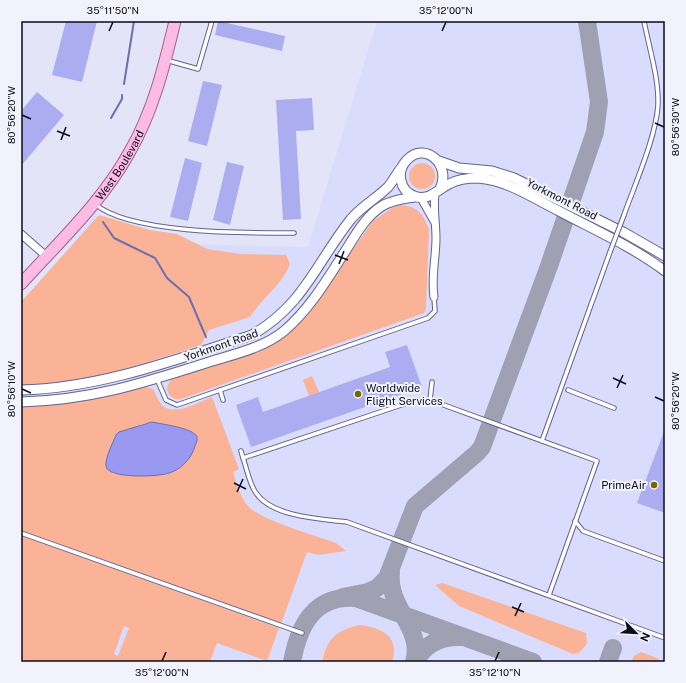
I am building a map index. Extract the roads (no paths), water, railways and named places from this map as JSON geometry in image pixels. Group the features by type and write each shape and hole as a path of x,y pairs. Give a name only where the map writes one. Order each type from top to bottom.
{"main road":[{"name":"West Boulevard","path":"21,284 94,203 118,171 141,130 152,106 166,60 175,21"}],"street":[{"name":"Yorkmont Road","path":"21,390 84,384 132,373 252,335 269,325 288,308 299,295 354,215 388,187 412,156 419,154 433,157 439,162 459,168 492,171 514,178 614,228 665,256"},
{"path":"434,297 432,278 436,238 434,221 437,191 444,175 439,162"},
{"path":"402,167 400,174 403,188 418,197 434,221"},
{"name":"Yorkmont Road","path":"21,402 77,398 113,392 259,346 276,336 292,323 309,305 356,234 371,216 382,206 393,201 418,197 437,191 456,181 468,178 480,178 502,184 619,242 650,260 665,271"},
{"path":"21,234 46,256"},
{"path":"153,366 157,379"}],"lane":[{"path":"166,60 198,69 212,21"},
{"path":"542,441 624,216 655,125 657,112 657,88 644,21"},
{"path":"94,203 107,211 150,225 203,231 294,233"},
{"path":"157,379 166,400 176,405 428,318 435,311 434,297"},
{"path":"430,400 432,382"},
{"path":"220,390 223,400"},
{"path":"568,390 614,408"},
{"path":"243,458 416,400 430,400 597,461 549,595"},
{"path":"241,451 255,492 267,504 306,519 347,522 665,638"},
{"path":"575,521 583,531 665,561"},
{"path":"21,532 302,633"}],"waterway":[{"path":"124,84 134,21"},
{"path":"111,118 122,99 122,95"},
{"path":"103,222 114,238 155,258 167,278 189,297 206,337"}],"place":[{"name":"Worldwide Flight Services","path":"358,394"},
{"name":"PrimeAir","path":"654,485"}]}
